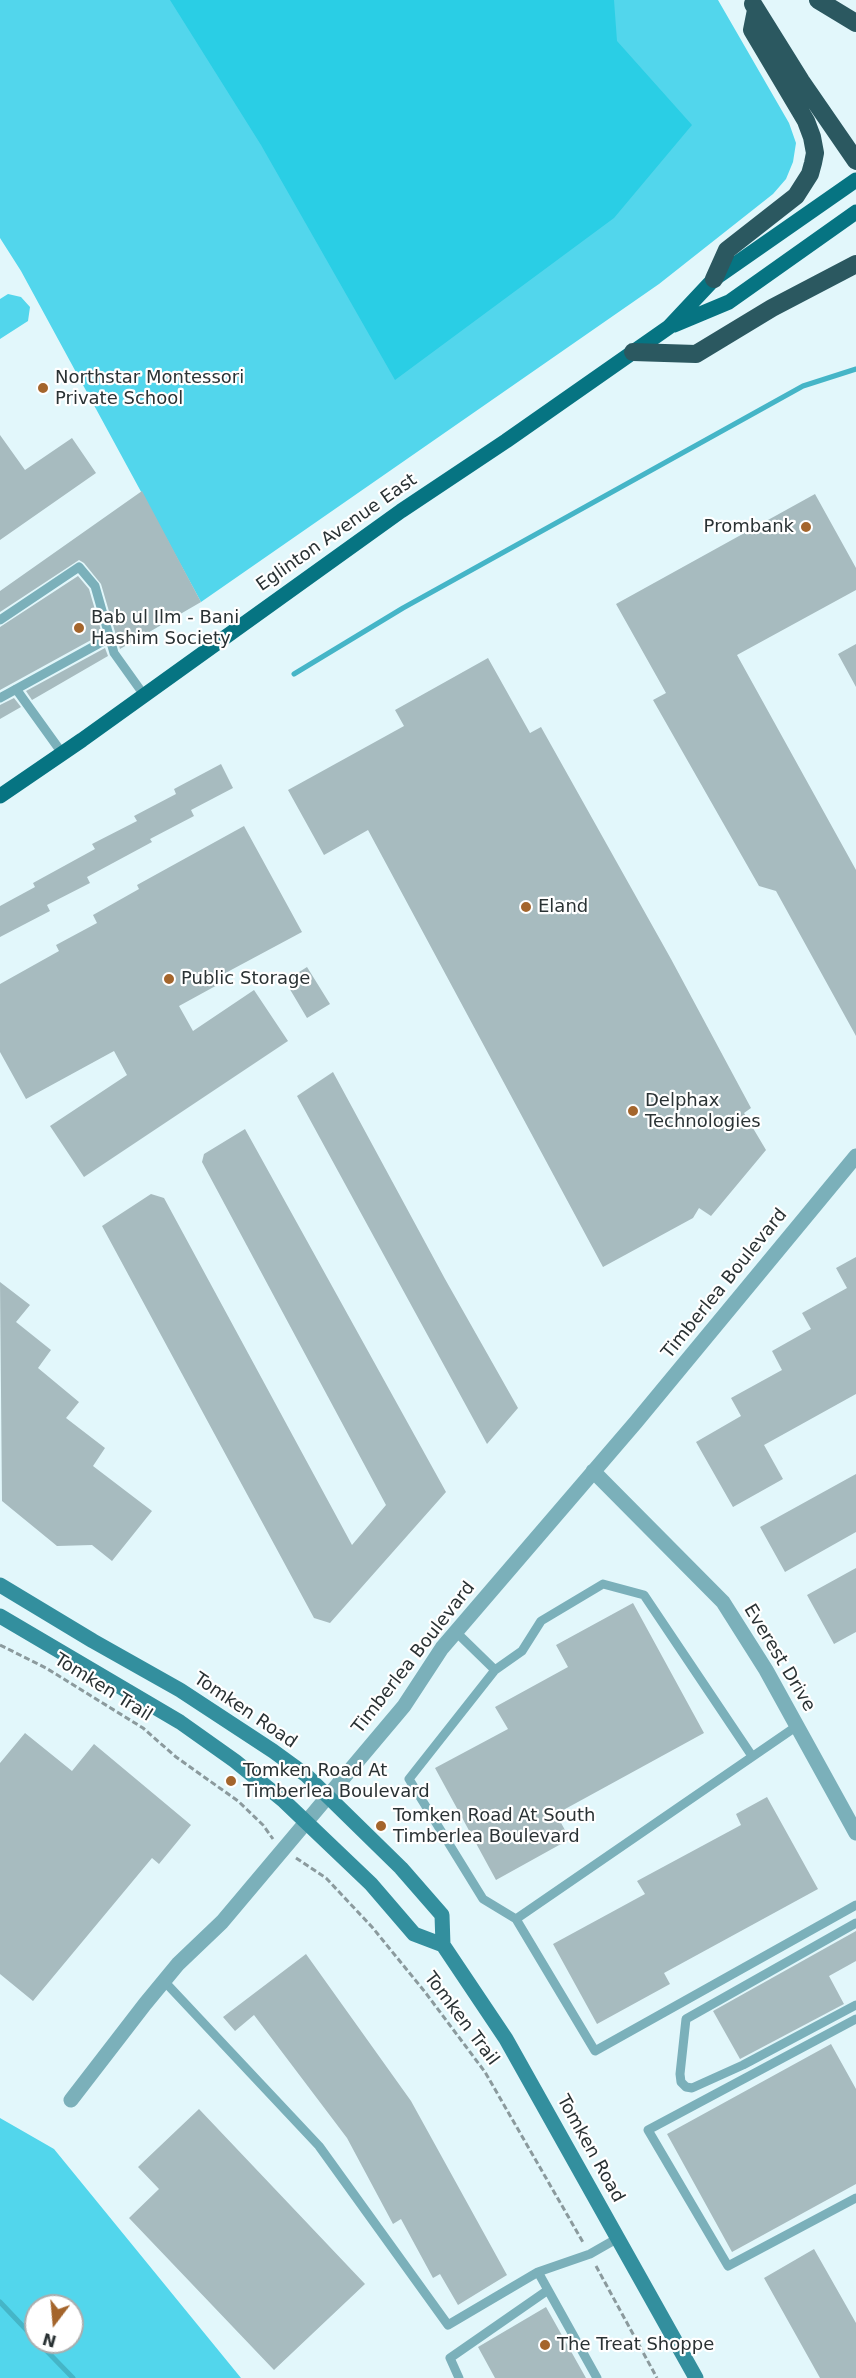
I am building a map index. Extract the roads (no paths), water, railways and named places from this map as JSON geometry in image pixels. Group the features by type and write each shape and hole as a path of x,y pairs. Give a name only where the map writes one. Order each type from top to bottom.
{"highway":[{"path":"818,0 856,23"},
{"path":"754,5 856,161"},
{"path":"714,279 727,250 796,196 810,174 815,153 806,121 752,30 754,5"},
{"path":"633,352 696,354 772,308 856,264"}],"main road":[{"name":"Eglinton Avenue East","path":"0,796 401,511 669,327 714,279 856,180"},
{"name":"Eglinton Avenue East","path":"669,327 729,302 856,212"},
{"name":"Tomken Road","path":"0,1585 180,1690 241,1729 306,1775 401,1868 442,1915 443,1945 506,2039 696,2378"},
{"path":"0,1616 180,1722 235,1761 305,1821 371,1884 414,1934 443,1945"}],"street":[{"name":"Timberlea Boulevard","path":"71,2100 164,1981 222,1922 404,1706 442,1648 636,1422 856,1156"},
{"name":"Everest Drive","path":"592,1471 723,1602 746,1636 856,1833"}],"lane":[{"path":"0,620 79,567 95,586 114,653 144,695"},
{"path":"0,698 109,638"},
{"path":"16,689 62,753"},
{"path":"753,1756 644,1595 603,1584 541,1622 522,1651 495,1670 409,1779 483,1899 516,1919 595,2051 856,1905"},
{"path":"456,1632 495,1670"},
{"path":"516,1919 797,1726"},
{"path":"856,1923 686,2019 681,2082 686,2087 692,2088 743,2066 856,2005"},
{"path":"164,1981 319,2146 448,2325 538,2272 590,2254 618,2238"},
{"path":"856,2019 648,2130 728,2266 856,2198"},
{"path":"538,2272 597,2378"},
{"path":"459,2378 450,2358 548,2290"}],"waterway":[{"path":"294,674 403,608 803,386 856,369"},
{"path":"0,2302 24,2327"},
{"path":"50,2354 73,2378"}],"place":[{"name":"Northstar Montessori Private School","path":"43,388"},
{"name":"Prombank","path":"806,527"},
{"name":"Bab ul Ilm - Bani Hashim Society","path":"79,628"},
{"name":"Eland","path":"526,907"},
{"name":"Public Storage","path":"169,979"},
{"name":"Delphax Technologies","path":"633,1111"},
{"name":"Tomken Road At Timberlea Boulevard","path":"231,1781"},
{"name":"Tomken Road At South Timberlea Boulevard","path":"381,1826"},
{"name":"The Treat Shoppe","path":"545,2345"}]}
